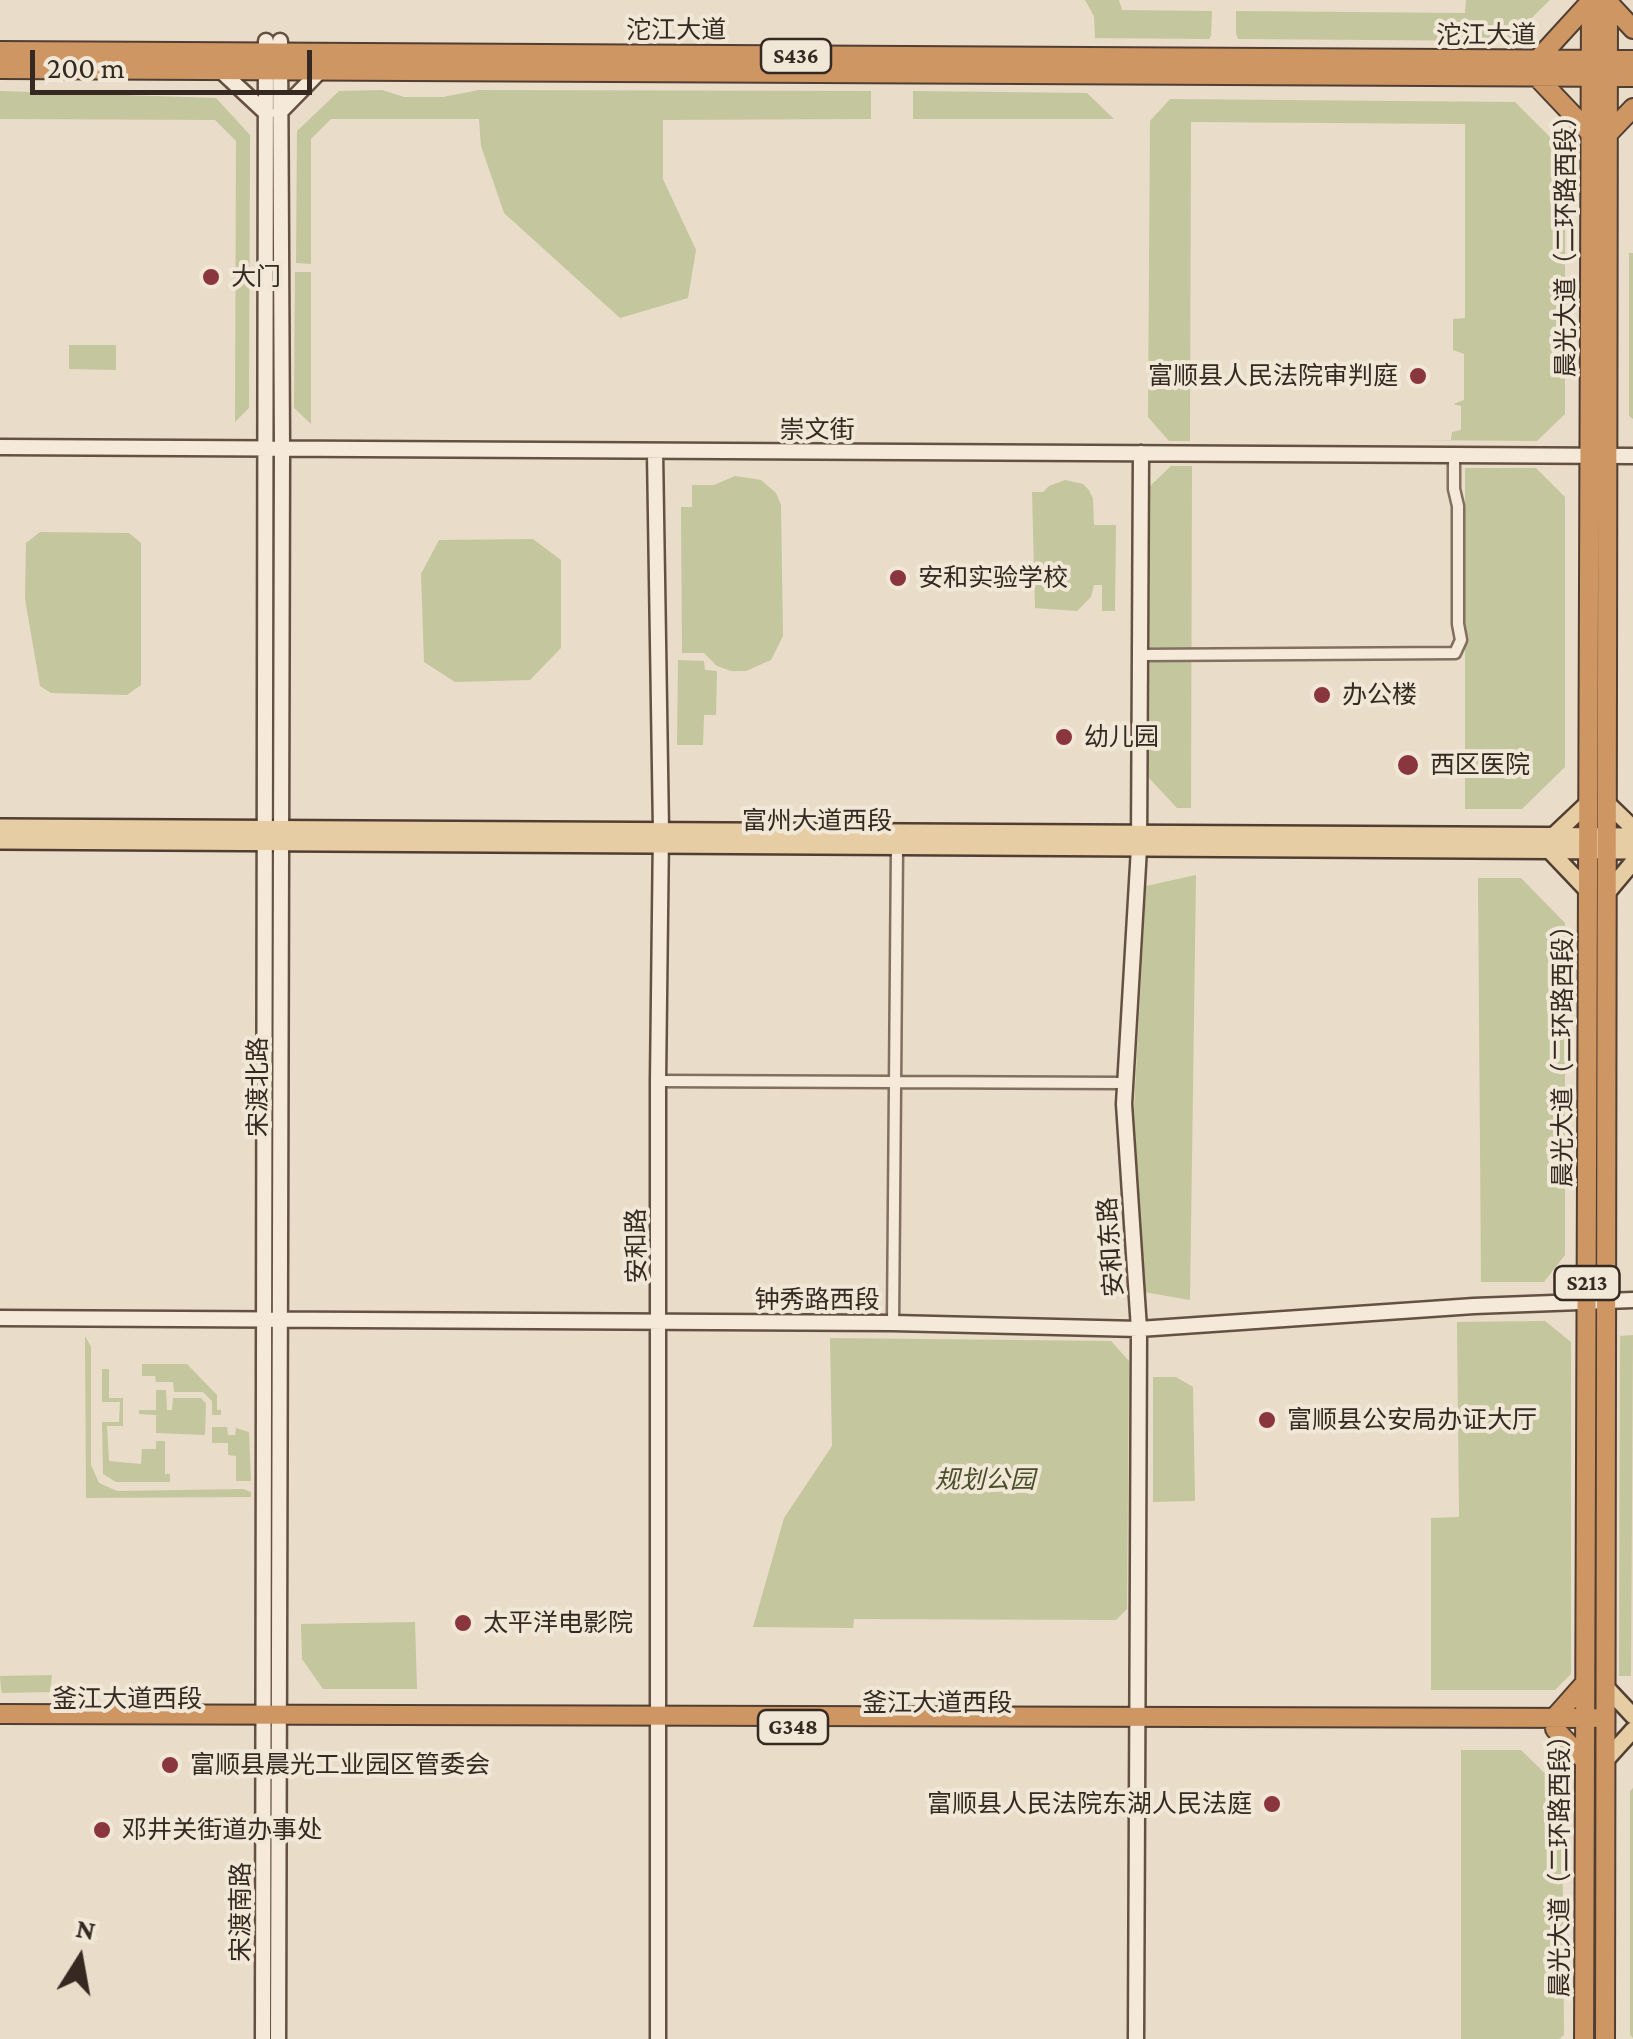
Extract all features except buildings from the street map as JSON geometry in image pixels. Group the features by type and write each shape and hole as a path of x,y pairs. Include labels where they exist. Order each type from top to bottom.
{"highway":[{"path":"1633,29 1600,1 1537,68 1599,134 1633,108"},
{"name":"晨光大道（二环路西段）","path":"1584,2039 1585,1724 1596,1301 1600,1"},
{"name":"沱江大道","path":"0,52 1599,69"},
{"name":"沱江大道","path":"0,69 220,70 273,55 320,70 1537,68"},
{"name":"S436","path":"1599,69 1633,60"},
{"name":"S436","path":"1599,69 1633,77"},
{"name":"晨光大道（二环路西段）","path":"1596,1301 1605,1686 1605,2039"},
{"path":"1585,1761 1554,1724 1586,1683"},
{"name":"釜江大道西段","path":"0,1714 271,1720"},
{"name":"釜江大道西段","path":"0,1724 271,1720 1605,1724"}],"main road":[{"path":"1633,828 1598,803 1551,843 1597,892 1633,862"},
{"name":"富州大道西段","path":"0,827 273,835 1139,841 1598,843 1633,836"},
{"name":"富州大道西段","path":"0,841 273,835"},
{"name":"富州大道西段","path":"661,838 897,846 1139,841"},
{"name":"富州大道西段","path":"1598,843 1633,851"},
{"path":"1605,1686 1633,1717"},
{"name":"釜江大道西段","path":"1605,1724 1633,1717"},
{"name":"釜江大道西段","path":"1605,1724 1633,1730"},
{"path":"1605,1761 1633,1730"}],"street":[{"name":"宋渡北路","path":"271,1720 273,55"},
{"path":"220,70 272,112 320,70"},
{"name":"崇文街","path":"0,448 1633,456"},
{"name":"安和路","path":"656,452 661,838 658,2039"},
{"name":"安和东路","path":"1136,2039 1139,1329 1124,1104 1139,841 1140,454"},
{"path":"1140,656 1455,653 1461,640 1454,455"},
{"path":"894,1323 897,846"},
{"path":"658,1081 1125,1083"},
{"name":"钟秀路西段","path":"0,1318 894,1323 1139,1329 1474,1306 1633,1300"},
{"name":"宋渡南路","path":"263,2039 271,1720"},
{"name":"宋渡南路","path":"271,1720 278,2039"}],"green space":[{"path":"1085,0 1119,0 1122,10 1212,11 1211,36 1095,38 1094,16"},
{"path":"1466,0 1550,0 1508,41 1238,39 1236,33 1236,11 1465,13"},
{"path":"382,90 404,97 443,97 479,90 871,91 871,119 663,120 663,179 696,250 688,298 620,318 504,213 481,146 479,119 331,119 311,139 311,264 296,263 297,131 339,91"},
{"path":"0,91 216,98 250,135 249,408 235,422 236,141 215,120 0,119"},
{"path":"913,91 1087,93 1114,119 913,119"},
{"path":"1170,99 1515,102 1565,152 1565,414 1537,441 1405,440 1451,440 1452,432 1461,430 1461,406 1453,404 1464,400 1464,354 1453,350 1453,319 1465,318 1465,124 1191,122 1190,441 1169,441 1148,417 1150,121"},
{"path":"1629,253 1633,253 1633,419 1629,416"},
{"path":"295,272 311,272 311,424 294,408"},
{"path":"69,345 116,345 116,370 69,369"},
{"path":"1171,466 1192,466 1191,808 1177,808 1149,778 1150,486"},
{"path":"1465,468 1536,468 1565,497 1565,767 1522,809 1465,809"},
{"path":"735,476 761,480 776,493 781,505 783,636 771,660 746,671 717,666 704,653 682,653 681,507 692,507 692,485 714,485"},
{"path":"1065,480 1083,484 1089,490 1094,525 1116,525 1115,611 1102,611 1102,585 1094,585 1091,597 1077,611 1035,608 1032,492 1043,492"},
{"path":"40,532 129,533 141,543 141,685 127,695 51,693 40,686 25,599 26,543"},
{"path":"533,539 561,560 561,648 530,680 455,682 424,662 421,574 439,540"},
{"path":"678,660 704,661 705,670 717,671 716,715 704,715 703,745 677,745"},
{"path":"1196,875 1190,1300 1144,1292 1134,1109 1146,886"},
{"path":"1478,878 1521,878 1565,923 1565,1255 1544,1282 1481,1282"},
{"path":"1545,1321 1571,1342 1571,1674 1555,1690 1431,1690 1431,1518 1459,1517 1457,1322"},
{"path":"1633,1335 1631,1676 1619,1676 1620,1336"},
{"path":"85,1336 91,1347 91,1465 99,1483 117,1491 243,1489 251,1492 251,1497 86,1498"},
{"name":"规划公园","path":"830,1338 1111,1341 1129,1361 1127,1609 1116,1620 854,1619 853,1628 753,1627 784,1518 832,1446"},
{"path":"142,1364 187,1364 217,1395 221,1415 212,1415 212,1401 203,1392 174,1392 173,1382 156,1382 155,1376 142,1376"},
{"path":"102,1369 109,1369 109,1398 123,1398 123,1426 107,1426 109,1461 141,1464 142,1449 156,1449 156,1441 165,1441 165,1474 170,1474 170,1482 116,1482 103,1474 102,1422 119,1422 120,1402 102,1402"},
{"path":"1153,1377 1176,1377 1193,1387 1195,1501 1153,1502"},
{"path":"156,1390 166,1390 167,1410 172,1410 173,1398 201,1398 206,1404 205,1435 156,1433 156,1415 139,1414 139,1410 156,1410"},
{"path":"212,1427 227,1427 228,1435 235,1435 236,1428 249,1432 251,1481 236,1481 236,1456 228,1455 228,1443 212,1443"},
{"path":"415,1622 417,1689 323,1689 302,1659 301,1624"},
{"path":"52,1675 50,1692 2,1693 0,1676"},
{"path":"1461,1750 1521,1750 1562,1790 1564,2035 1559,2039 1461,2039"},
{"path":"1633,1788 1633,2038 1630,1791"}],"place":[{"name":"大门","path":"211,277"},
{"name":"富顺县人民法院审判庭","path":"1418,376"},
{"name":"安和实验学校","path":"898,578"},
{"name":"办公楼","path":"1322,695"},
{"name":"幼儿园","path":"1064,737"},
{"name":"西区医院","path":"1408,765"},
{"name":"富顺县公安局办证大厅","path":"1267,1420"},
{"name":"太平洋电影院","path":"463,1623"},
{"name":"富顺县晨光工业园区管委会","path":"170,1765"},
{"name":"富顺县人民法院东湖人民法庭","path":"1272,1804"},
{"name":"邓井关街道办事处","path":"102,1830"}]}
